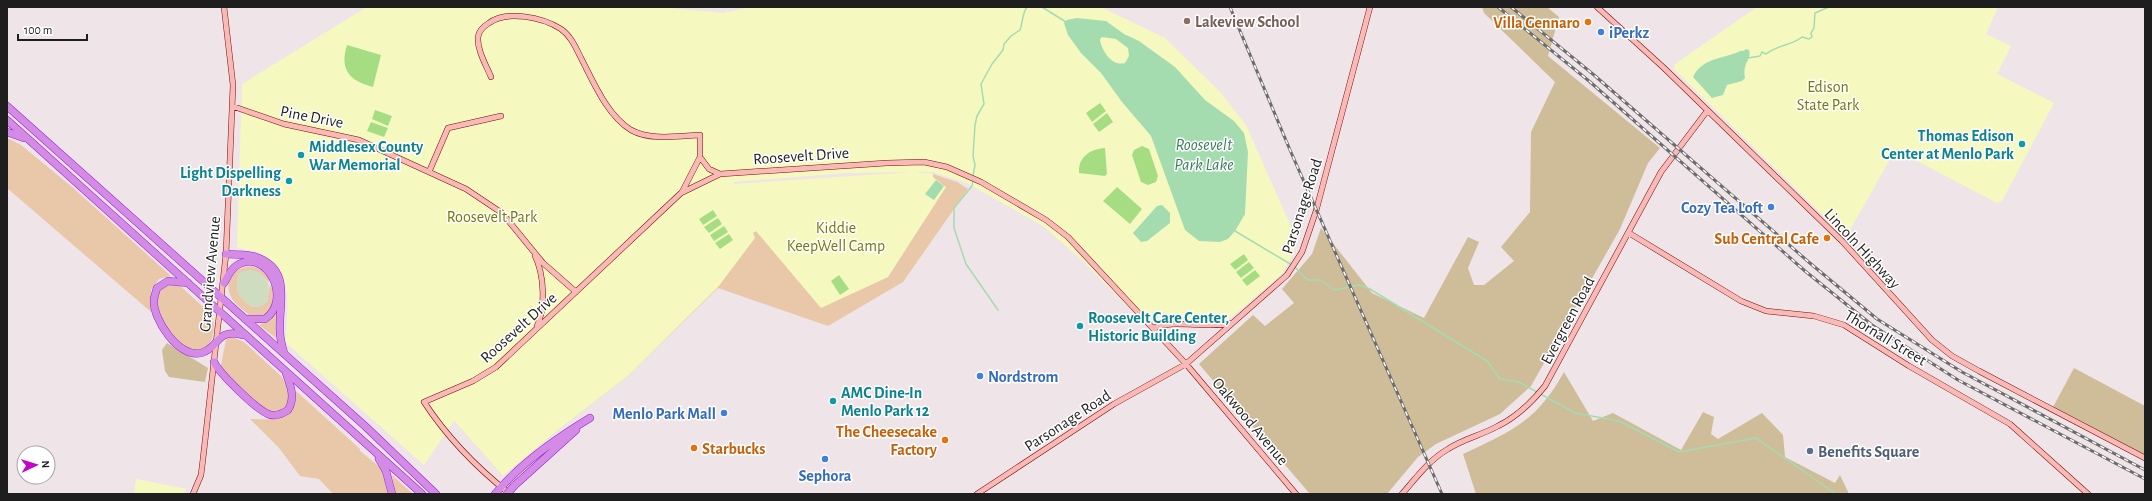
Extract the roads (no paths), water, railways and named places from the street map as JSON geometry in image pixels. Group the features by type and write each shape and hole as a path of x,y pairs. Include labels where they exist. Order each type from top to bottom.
{"highway":[{"path":"7,106 284,353 436,494"},
{"path":"7,120 422,494"},
{"path":"7,132 28,140"},
{"path":"226,254 258,257 269,265 276,273 281,284 282,297 280,330 284,353"},
{"path":"224,283 237,266 249,262 261,265 272,276 277,292 272,312 265,319 245,319"},
{"path":"188,283 168,281 157,288 153,301 159,321 170,338 186,351 200,354 210,348 217,340 233,332 244,335"},
{"path":"214,362 217,369 229,381 265,413 275,416 288,410 292,401 292,390 285,371"},
{"path":"495,494 558,437 590,418 514,486 509,494"},
{"path":"369,446 383,465 392,494"}],"street":[{"name":"Grandview Avenue","path":"193,494 200,475 224,283 226,254 232,106 232,63 224,7"},
{"name":"Parsonage Road","path":"977,494 1114,404 1186,364 1281,281 1294,266 1303,248 1316,211 1370,7"},
{"name":"Lincoln Highway","path":"1597,7 1845,243 1932,340 1952,356 1975,369 2145,458"},
{"path":"491,77 479,47 479,33 485,25 497,18 511,15 553,25 567,34 607,105 630,129 654,136 700,135 700,157 681,193"},
{"name":"Pine Drive","path":"232,106 274,122 359,140 462,187 494,207 510,221 552,272 576,292"},
{"name":"Evergreen Road","path":"1402,494 1433,460 1446,449 1458,442 1499,426 1532,401 1545,386 1667,162 1707,111"},
{"path":"429,172 448,128 501,116"},
{"path":"700,157 707,167 720,174"},
{"name":"Roosevelt Drive","path":"501,487 440,426 424,402 488,373 681,193 720,174 845,165 924,162 947,166 981,182 1061,231 1154,328 1186,364"},
{"name":"Thornall Street","path":"1629,234 1741,301 1758,308 1814,316 1844,325 1909,366 2010,424 2088,494"},
{"path":"531,248 538,265 541,283 541,311 535,330"},
{"path":"1154,328 1168,324 1219,326 1233,323"},
{"name":"Oakwood Avenue","path":"1186,364 1296,494"},
{"path":"501,487 509,494"}],"water":[{"name":"Roosevelt Park Lake","path":"1077,18 1106,21 1124,34 1139,41 1175,67 1205,100 1234,121 1244,133 1248,152 1245,214 1235,231 1228,239 1220,242 1199,241 1185,230 1151,136 1122,102 1101,73 1081,53 1068,35 1064,23 1067,20","holes":["1102,37 1116,39 1128,48 1129,56 1125,63 1120,64 1112,60 1102,48 1100,39"]},
{"path":"1746,49 1749,50 1750,53 1744,73 1745,78 1742,81 1727,85 1723,95 1712,98 1693,77 1702,66 1707,63"},
{"path":"936,180 944,186 934,200 925,194"},
{"path":"1162,205 1170,213 1170,223 1147,241 1141,242 1133,233 1157,206"}],"waterway":[{"path":"973,176 975,165 973,156 975,125 977,116 984,104 981,84 992,64 1003,50 1004,44 1011,36 1020,30 1024,12 1027,7"},
{"path":"1042,7 1066,22"},
{"path":"1748,58 1760,56 1762,52 1766,54 1802,37 1809,39 1812,37 1811,33 1814,28 1815,13 1829,7"},
{"path":"973,180 972,186 954,208 954,228 966,264 998,310"},
{"path":"1235,231 1292,265"},
{"path":"1295,267 1307,280 1321,280 1334,290 1359,285 1370,289 1487,361 1500,379 1519,382 1575,413 1619,421 1679,452 1756,438 1836,494"}],"railway":[{"path":"1230,7 1290,150 1442,494"},
{"path":"1498,7 1589,81 1805,271 1872,325 1958,380 2145,479"},
{"path":"1511,7 1594,75 1811,264 1877,319 1962,372 2145,470"}],"place":[{"name":"Lakeview School","path":"1187,21"},
{"name":"Villa Gennaro","path":"1588,22"},
{"name":"iPerkz","path":"1601,32"},
{"name":"Thomas Edison Center at Menlo Park","path":"2022,144"},
{"name":"Middlesex County War Memorial","path":"301,155"},
{"name":"Light Dispelling Darkness","path":"289,181"},
{"name":"Cozy Tea Loft","path":"1771,207"},
{"name":"Sub Central Cafe","path":"1827,238"},
{"name":"Roosevelt Care Center, Historic Building","path":"1080,326"},
{"name":"Nordstrom","path":"980,376"},
{"name":"AMC Dine-In Menlo Park 12","path":"833,401"},
{"name":"Menlo Park Mall","path":"724,413"},
{"name":"The Cheesecake Factory","path":"945,440"},
{"name":"Starbucks","path":"694,448"},
{"name":"Benefits Square","path":"1810,451"},
{"name":"Sephora","path":"825,459"}],"park label":[{"name":"Edison State Park","path":"1828,95"},
{"name":"Roosevelt Park","path":"492,216"},
{"name":"Kiddie KeepWell Camp","path":"836,236"}]}
